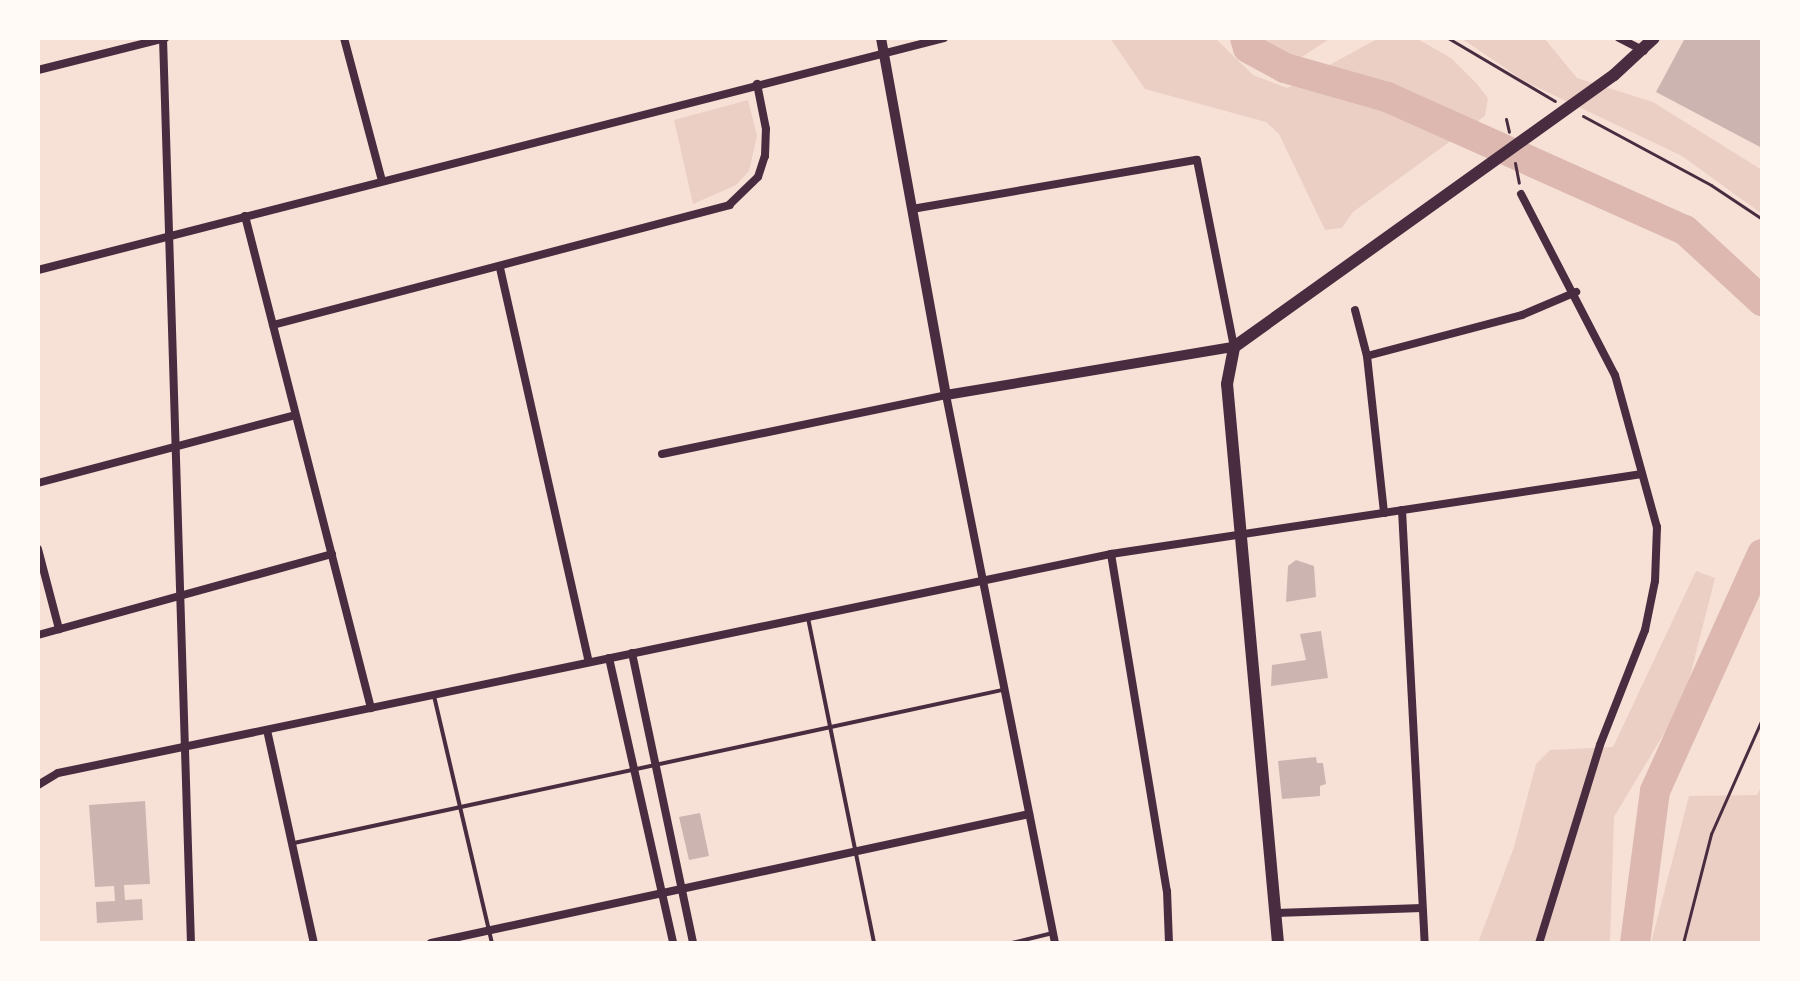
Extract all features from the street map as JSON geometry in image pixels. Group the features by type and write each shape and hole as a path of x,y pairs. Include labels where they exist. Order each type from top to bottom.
{"main road":[{"path":"1278,943 1227,384 1234,347 1286,314 1614,75 1645,51 1654,38"}],"street":[{"path":"38,70 164,38 191,943"},
{"path":"344,38 382,181"},
{"path":"881,38 1002,690 1055,943"},
{"path":"38,270 944,38"},
{"path":"1619,38 1645,51"},
{"path":"273,325 500,268 729,205 758,177 765,156 766,129 757,84"},
{"path":"662,454 946,395 1234,347 1197,160 912,209"},
{"path":"1521,194 1576,292 1615,375 1657,527 1655,581 1645,630 1600,745 1539,943"},
{"path":"245,216 371,708"},
{"path":"500,268 589,662"},
{"path":"1367,356 1522,315 1576,292"},
{"path":"1355,310 1367,356 1384,513"},
{"path":"38,483 295,415"},
{"path":"38,785 58,773 808,618 982,579 1243,533 1642,474"},
{"path":"1402,510 1425,943"},
{"path":"38,549 59,629"},
{"path":"38,635 332,554"},
{"path":"1111,554 1165,876 1169,943"},
{"path":"632,653 693,943"},
{"path":"609,658 673,943"},
{"path":"267,730 314,943"},
{"path":"431,943 1029,814"},
{"path":"1276,913 1422,908"}],"lane":[{"path":"808,618 874,943"},
{"path":"292,843 459,804 1002,690"},
{"path":"433,694 492,943"},
{"path":"1012,943 1053,933"}],"path":[{"path":"1448,38 1567,108"},
{"path":"1581,116 1711,185 1762,219"},
{"path":"1683,943 1711,834 1762,719"}],"shaded area":[{"path":"1110,38 1215,38 1253,75 1287,88 1379,38 1416,38 1451,58 1477,84 1488,98 1485,116 1353,212 1342,228 1325,230 1279,134 1266,122 1145,89"},
{"path":"1245,38 1331,38 1285,68 1248,48"},
{"path":"1461,38 1544,38 1577,78 1653,102 1762,170 1762,214 1682,156 1524,81"},
{"path":"748,100 757,136 749,171 736,185 693,204 674,120"},
{"path":"1696,571 1715,578 1684,700 1614,817 1610,943 1478,943 1514,847 1536,764 1550,750 1613,747"},
{"path":"1762,785 1762,943 1651,943 1689,796 1757,795"}],"building":[{"path":"1685,38 1762,38 1762,148 1656,92"},
{"path":"1296,560 1314,566 1316,597 1286,602 1288,566"},
{"path":"1321,631 1328,678 1271,686 1272,665 1306,660 1300,634"},
{"path":"1316,757 1317,763 1323,763 1326,784 1320,786 1320,796 1282,799 1278,761"},
{"path":"145,801 150,884 124,885 125,900 142,899 143,920 97,923 96,902 115,901 114,886 95,887 89,805"},
{"path":"700,813 709,856 689,860 679,817"}],"waterway":[{"path":"1245,38 1248,48 1285,68 1387,97 1685,230 1762,301"},
{"path":"1635,943 1655,791 1762,554"}]}
